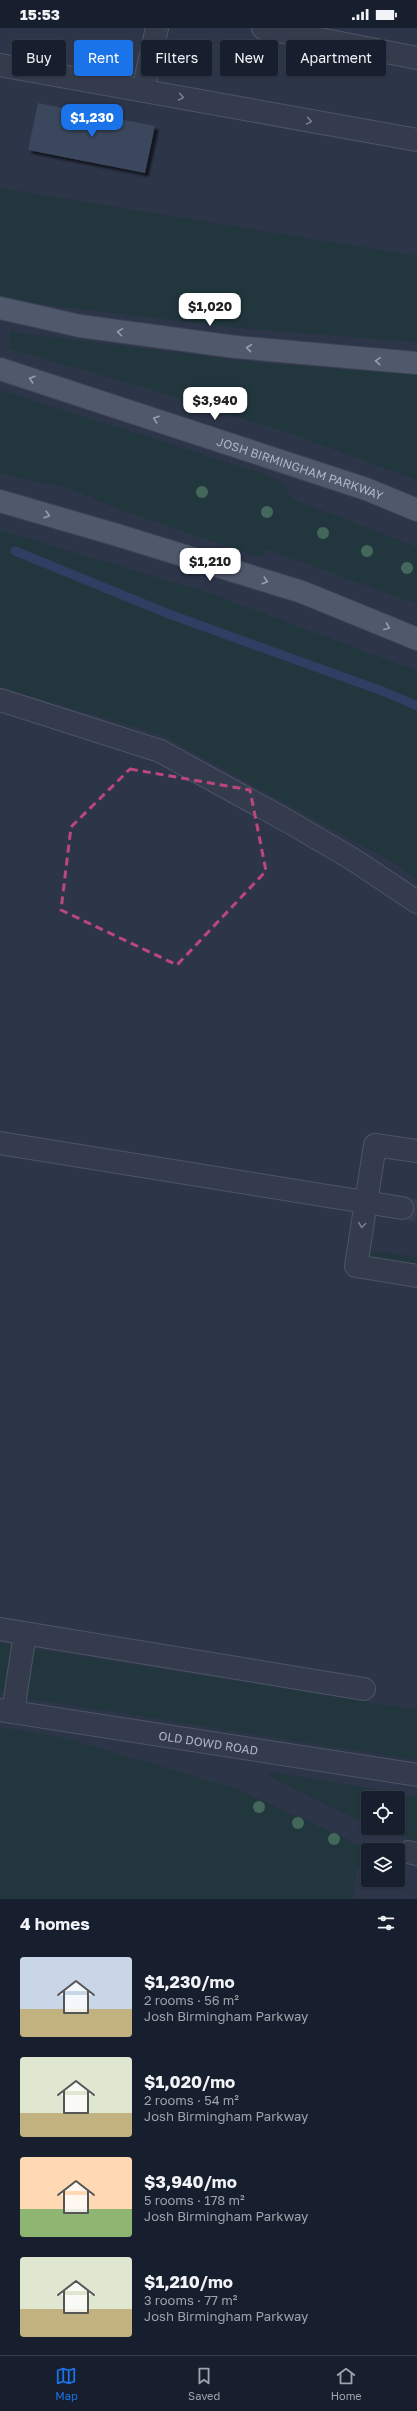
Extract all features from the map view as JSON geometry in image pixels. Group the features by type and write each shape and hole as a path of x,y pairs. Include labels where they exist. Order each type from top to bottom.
{"main road":[{"path":"0,308 95,329 236,347 417,364"},
{"name":"JOSH BIRMINGHAM PARKWAY","path":"0,369 366,489 417,510"},
{"path":"0,501 117,534 302,592 417,638"}],"street":[{"path":"143,90 157,28"},
{"path":"263,28 417,58"},
{"path":"0,65 417,140"},
{"path":"0,700 160,751 291,823 354,860 417,902"},
{"path":"0,1143 402,1208"},
{"path":"417,1152 376,1145 356,1266 417,1276"},
{"path":"0,1629 364,1688"},
{"path":"7,1711 25,1633"},
{"name":"OLD DOWD ROAD","path":"7,1711 417,1775"}],"highlighted area":[{"path":"130,769 250,790 266,871 177,965 61,910 71,827"}],"shaded area":[{"path":"0,28 417,28 417,1899 0,1899"}],"green space":[{"path":"0,188 417,256 417,342 239,328 47,305 0,296"},
{"path":"10,332 263,363 417,375 417,480 289,433 142,387 9,349"},
{"path":"0,390 261,473 280,481 286,488 290,498 417,547 417,604 266,549 262,558 120,510 72,489 0,473"},
{"path":"0,530 212,594 417,671 417,879 394,863 162,735 0,687"},
{"path":"373,1251 417,1257 417,1265 374,1258 370,1255"},
{"path":"0,1643 417,1710 417,1760 0,1694"},
{"path":"0,1727 61,1737 237,1789 361,1846 361,1863 357,1870 353,1899 0,1899"},
{"path":"271,1772 387,1791 361,1791 361,1822 272,1778 268,1773"},
{"path":"405,1794 417,1796 417,1841 397,1835 405,1835"}],"building":[{"path":"38,103 155,126 145,173 28,150"}],"waterway":[{"path":"15,551 169,614 385,692 417,706"}],"tunnel":[{"path":"402,1208 417,1211"}]}
